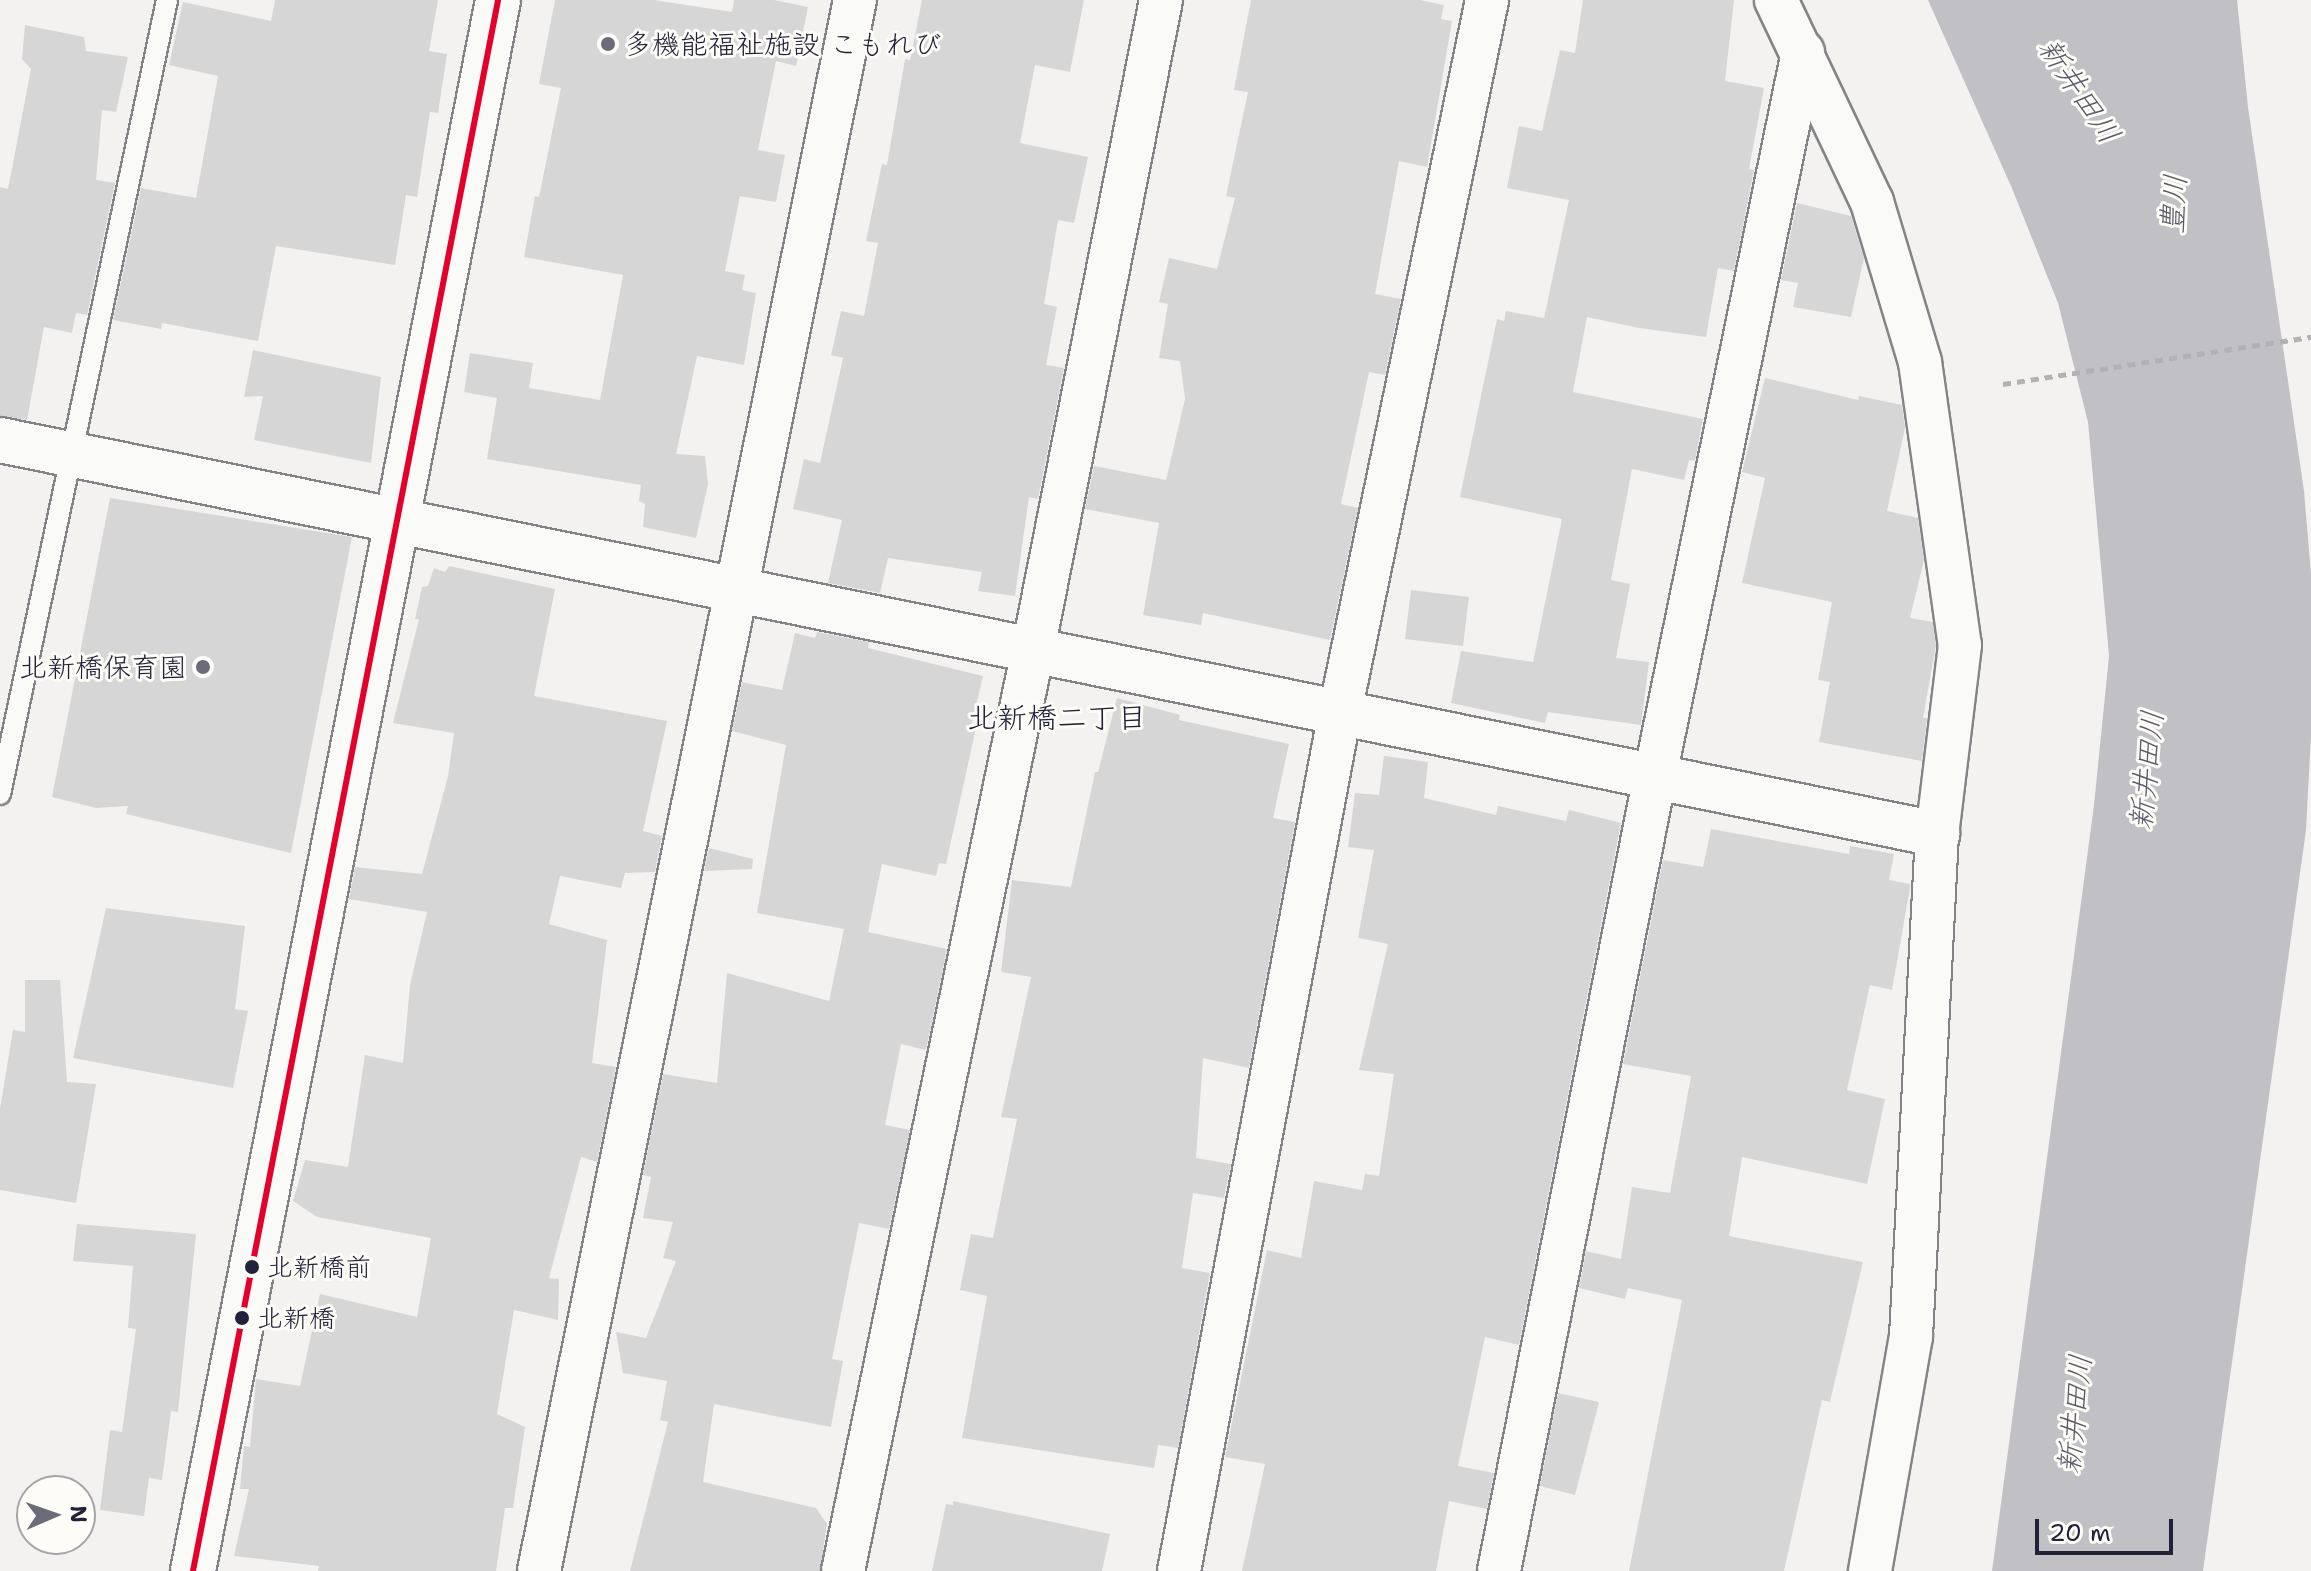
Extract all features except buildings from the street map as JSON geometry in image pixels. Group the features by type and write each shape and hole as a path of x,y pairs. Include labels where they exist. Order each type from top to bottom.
{"street":[{"path":"193,1571 498,0"},
{"path":"539,1571 855,0"},
{"path":"843,1571 1033,650 1161,0"},
{"path":"1179,1571 1340,712 1487,0"},
{"path":"1776,0 1872,202 1920,362 1960,645 1937,834 1911,1336 1870,1571"},
{"path":"1499,1571 1655,776 1803,52"},
{"path":"0,440 1937,834"}],"lane":[{"path":"0,794 167,0"}],"path":[{"path":"2003,384 2311,337"}],"water":[{"path":"1928,0 2237,0 2248,107 2304,491 2311,574 2311,735 2306,830 2203,1571 1992,1571 2094,805 2109,656 2088,422 2058,303 2011,186"}],"transit line":[{"path":"193,1571 498,0"}],"place":[{"name":"多機能福祉施設 こもれび","path":"608,44"},
{"name":"北新橋保育園","path":"203,667"},
{"name":"北新橋前","path":"252,1267"},
{"name":"北新橋","path":"242,1318"}],"district":[{"name":"北新橋二丁目","path":"1057,718"}],"water label":[{"name":"新井田川","path":"2079,91"},
{"name":"豊川","path":"2174,204"},
{"name":"新井田川","path":"2147,770"},
{"name":"新井田川","path":"2075,1414"}]}
